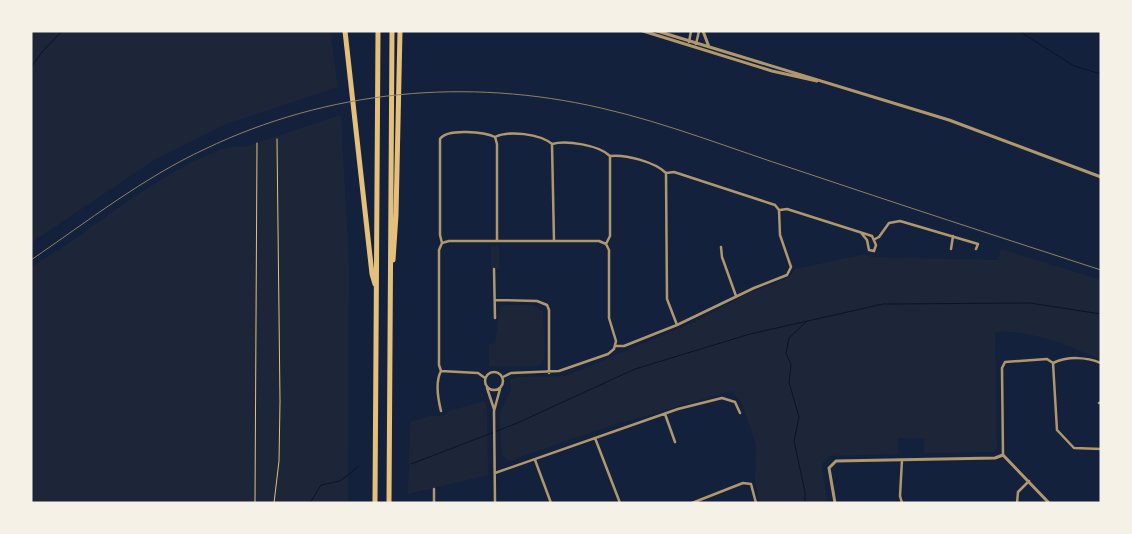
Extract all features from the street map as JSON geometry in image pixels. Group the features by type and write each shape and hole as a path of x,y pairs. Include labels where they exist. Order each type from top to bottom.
{"highway":[{"path":"345,31 372,274 376,286"},
{"path":"375,503 378,31"},
{"path":"389,503 392,31"},
{"path":"390,269 394,254 396,215 400,31"}],"street":[{"path":"643,31 772,71 828,83"},
{"path":"658,31 949,120 1101,177"},
{"path":"688,46 691,31"},
{"path":"695,48 699,31"},
{"path":"703,31 709,47"},
{"path":"441,411 438,400 438,377 441,371 439,365 438,250 442,243 440,235 440,139 449,132 488,134 495,137 501,134 527,135 547,139 552,144 554,241"},
{"path":"495,137 497,144 497,241"},
{"path":"552,144 559,142 593,148 606,152 610,156 610,236 606,244"},
{"path":"610,156 618,155 661,168 666,173 667,299 677,325"},
{"path":"503,377 511,372 549,373 560,371 608,354 616,346 624,346 677,325 787,274 790,270 791,261 780,235 779,210 776,205 674,172 666,173"},
{"path":"779,210 787,209 875,239 880,237 890,223 900,221 978,244 976,249"},
{"path":"862,234 871,251 876,249 875,239"},
{"path":"951,249 953,236"},
{"path":"442,243 599,241 606,244 609,250 610,324 616,346"},
{"path":"721,247 722,257 736,296"},
{"path":"494,269 495,318"},
{"path":"495,300 537,301 546,305 549,310 549,373"},
{"path":"1053,363 1061,359 1076,358 1090,359 1101,363"},
{"path":"1049,503 1003,455 1002,364 1008,360 1046,359 1053,363"},
{"path":"1053,363 1056,430 1074,448 1101,450"},
{"path":"441,371 478,373 485,378 494,411 495,503"},
{"path":"485,378 493,372 503,377"},
{"path":"494,411 504,382 503,377"},
{"path":"487,388 494,391 500,389"},
{"path":"495,473 665,414 727,398 735,402 740,414"},
{"path":"665,414 675,442"},
{"path":"595,438 620,503"},
{"path":"835,503 828,474 832,463 844,460 995,458 1003,455"},
{"path":"534,460 551,503"},
{"path":"902,460 900,496 902,503"},
{"path":"1017,503 1018,492 1029,481"},
{"path":"692,503 743,483 751,484 756,503"},
{"path":"434,489 434,503"}],"path":[{"path":"274,503 280,461 277,139"},
{"path":"255,503 257,143"}],"shaded area":[{"path":"31,31 330,31 338,87 226,124 154,160 31,243"},
{"path":"341,115 349,263 348,503 31,503 31,267 163,178 209,154 228,148 244,147"},
{"path":"491,246 499,246 499,269 491,269"},
{"path":"1001,249 1101,280 1101,360 1063,344 1036,336 1023,333 995,332 997,447 994,452 924,453 924,438 898,438 898,454 830,456 822,464 827,503 760,503 755,481 756,444 741,402 732,391 610,426 509,461 502,455 499,415 511,389 510,380 517,377 566,376 696,321 747,294 783,280 792,274 795,269 866,254 871,257 998,260"},
{"path":"505,305 533,305 543,311 545,358 539,366 489,366 489,344 495,343 500,307"},
{"path":"484,401 487,409 488,475 408,494 410,422 430,416 443,416 449,411"}],"waterway":[{"path":"31,67 62,31"},
{"path":"1019,31 1074,66 1101,74"},
{"path":"411,464 515,424 635,369 750,334 883,304 1030,303 1101,314"},
{"path":"805,503 805,492 794,441 799,417 789,382 791,365 786,353 789,338 806,322"},
{"path":"310,503 321,485 340,481 358,467"}],"railway":[{"path":"31,260 160,173 182,160 252,129 300,113 349,102 399,95 449,92 500,93 551,98 626,114 1101,270"}]}
